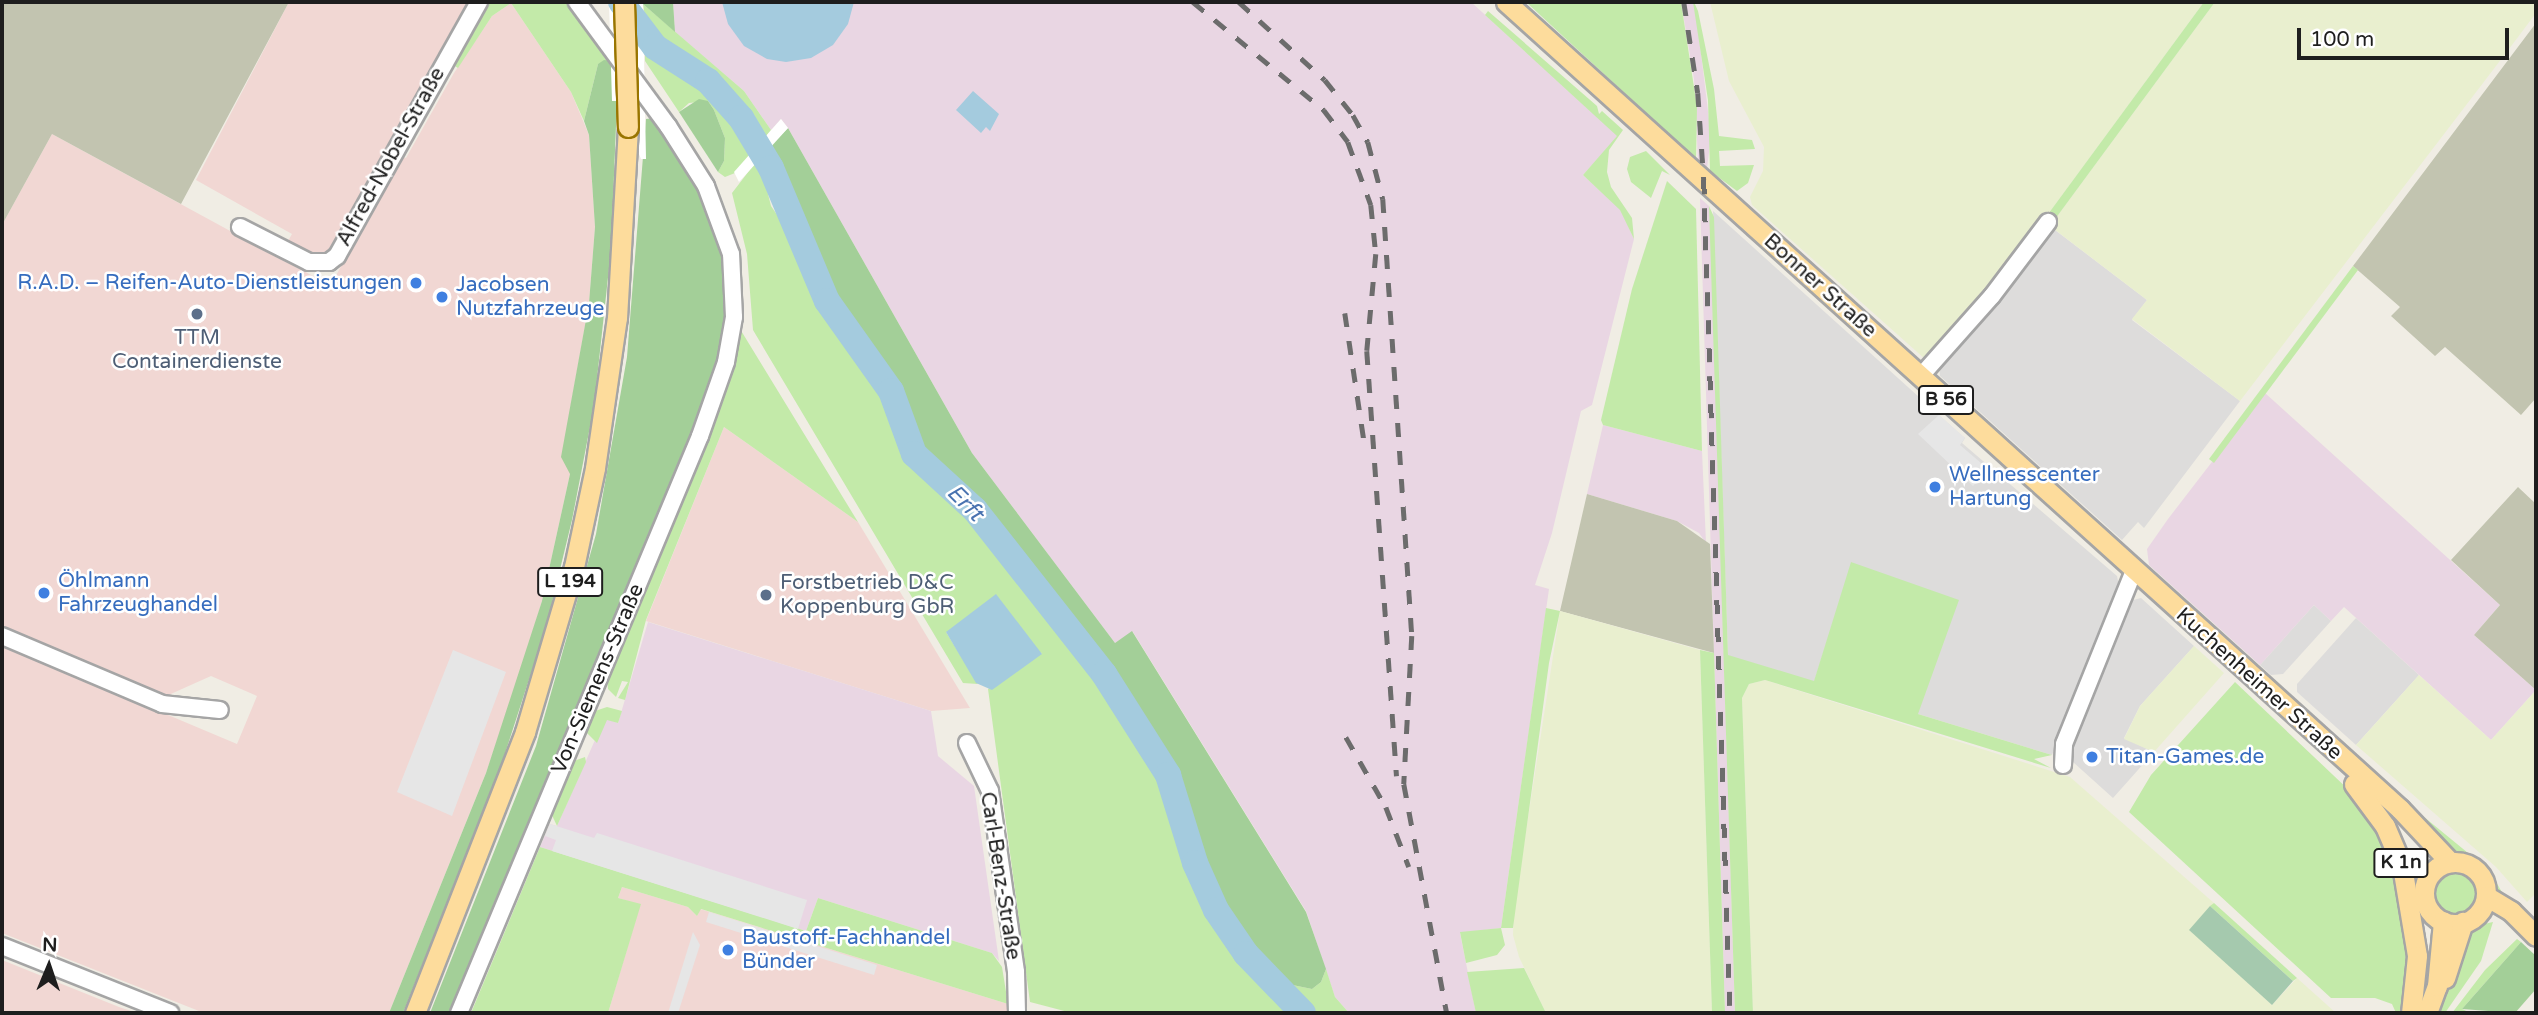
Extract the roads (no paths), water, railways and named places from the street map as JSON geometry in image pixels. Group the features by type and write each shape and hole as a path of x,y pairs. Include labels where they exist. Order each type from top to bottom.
{"main road":[{"name":"L 194","path":"415,1013 525,732 574,567 612,353 628,127 624,2"},
{"name":"Bonner Straße","path":"1506,2 2134,571"},
{"name":"Kuchenheimer Straße","path":"2134,571 2411,819 2449,862"},
{"name":"K 1n","path":"2319,736 2328,756 2374,808 2402,866 2417,956 2412,1013"},
{"name":"Kuchenheimer Straße","path":"2385,798 2432,873"},
{"path":"2427,1013 2437,986 2443,921 2426,901 2426,884 2432,873 2449,862 2475,869 2475,911 2446,976 2437,986"},
{"path":"2443,921 2475,911 2529,930"}],"street":[{"name":"Alfred-Nobel-Straße","path":"240,227 309,262 329,262 337,256 479,2"},
{"name":"Von-Siemens-Straße","path":"459,1013 700,436 730,342 734,272 714,204 668,126 577,2"},
{"path":"1920,377 1992,296 2048,222"},
{"path":"2063,765 2064,744 2134,571"},
{"path":"2,636 162,704 220,710"},
{"name":"Carl-Benz-Straße","path":"967,743 990,791 1016,972 1017,1013"},
{"path":"2,946 170,1013"}],"water":[{"path":"722,2 854,2 848,24 833,45 811,58 786,62 767,59 744,46 728,24"},
{"path":"973,91 999,114 990,131 986,127 981,133 956,110"},
{"path":"996,594 1042,654 992,690 976,683 946,632"}],"waterway":[{"name":"Erft","path":"621,2 655,47 708,81 741,118 771,168 827,301 891,391 914,454 975,510 1104,674 1168,775 1195,863 1216,910 1246,954 1303,1013"}],"railway":[{"path":"1193,2 1324,110 1348,142 1371,205 1376,254 1367,351 1397,776"},
{"path":"1239,2 1325,80 1353,115 1368,142 1383,199 1412,636 1404,784 1447,1013"},
{"path":"1684,2 1698,93 1704,180 1730,1013"},
{"path":"1345,313 1364,440"},
{"path":"1346,737 1386,807 1409,867"}],"place":[{"name":"R.A.D. – Reifen-Auto-Dienstleistungen","path":"416,283"},
{"name":"Jacobsen Nutzfahrzeuge","path":"442,297"},
{"name":"TTM Containerdienste","path":"197,314"},
{"name":"Wellnesscenter Hartung","path":"1935,487"},
{"name":"Öhlmann Fahrzeughandel","path":"44,593"},
{"name":"Forstbetrieb D&C Koppenburg GbR","path":"766,595"},
{"name":"Titan-Games.de","path":"2092,757"},
{"name":"Baustoff-Fachhandel Bünder","path":"728,950"}]}
